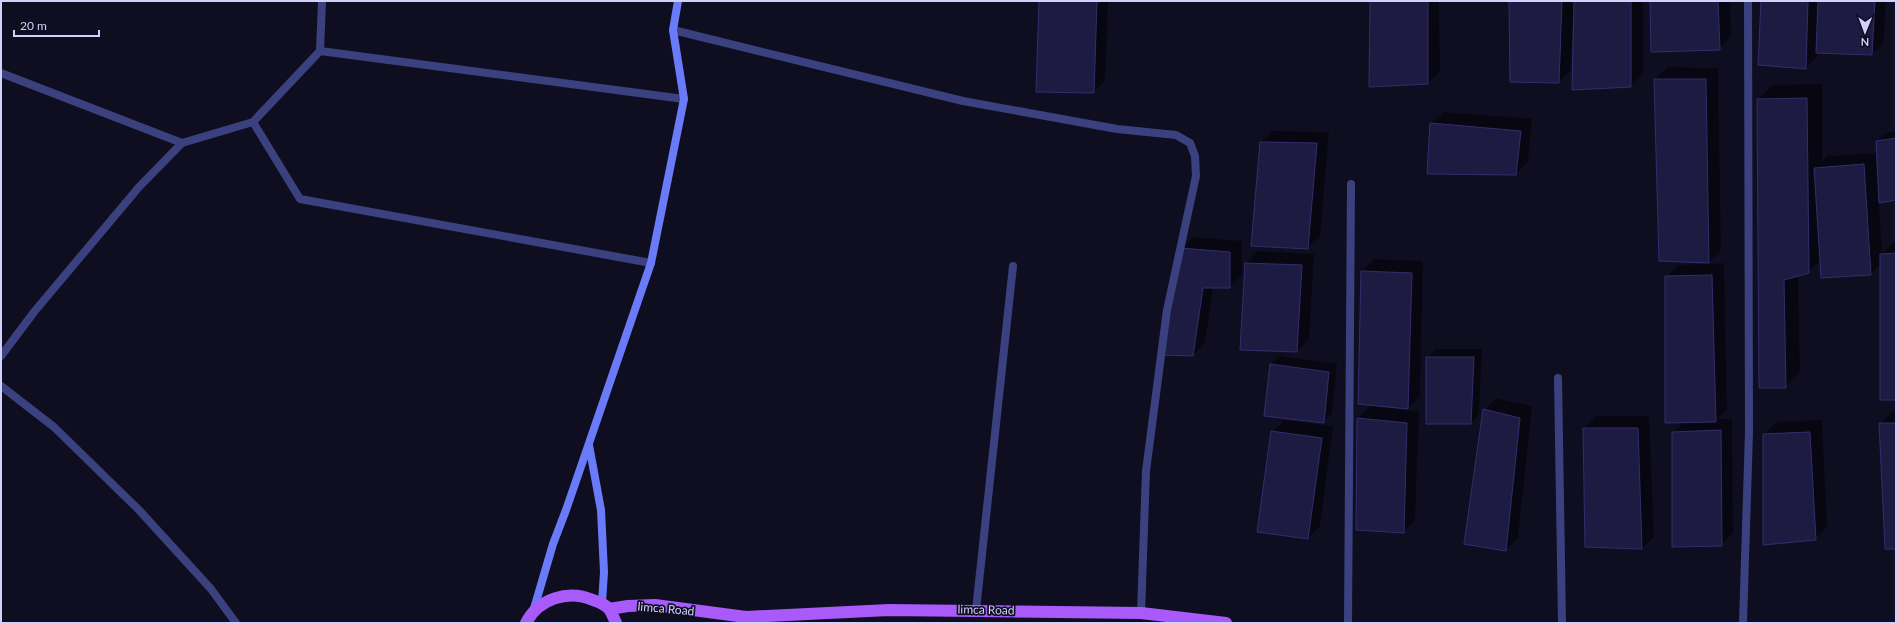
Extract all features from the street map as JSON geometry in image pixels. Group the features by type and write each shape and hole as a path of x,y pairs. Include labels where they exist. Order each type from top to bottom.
{"main road":[{"path":"527,620 651,263 684,99 673,30 678,1"},
{"path":"588,444 601,510 605,606"},
{"path":"527,620 537,608 554,598 572,595 589,598 605,606 616,623"},
{"name":"limca Road","path":"605,606 655,605 746,618 889,610 976,610 1141,613 1226,623"},
{"name":"limca Road","path":"734,623 746,618"}],"street":[{"path":"1,356 34,312 138,187 182,143 252,122 320,51 322,1"},
{"path":"1743,623 1749,432 1748,1"},
{"path":"673,30 963,101 1117,129 1176,135 1190,143 1195,156 1196,176 1167,310 1146,471 1141,613"},
{"path":"320,51 684,99"},
{"path":"1,73 182,143"},
{"path":"252,122 300,200 651,263"},
{"path":"1348,623 1350,184"},
{"path":"976,610 1013,266"},
{"path":"1558,378 1562,623"},
{"path":"1,386 54,427 138,510 210,589 236,623"}],"building":[{"path":"1039,1 1097,1 1094,93 1036,92"},
{"path":"1370,1 1428,1 1428,84 1369,87"},
{"path":"1509,1 1562,1 1559,83 1510,82"},
{"path":"1574,1 1631,1 1631,87 1572,90"},
{"path":"1650,1 1718,1 1720,50 1651,52"},
{"path":"1761,1 1808,1 1806,69 1758,65"},
{"path":"1818,1 1875,1 1872,55 1816,53"},
{"path":"1654,79 1706,79 1709,263 1659,261"},
{"path":"1807,98 1809,273 1784,280 1786,388 1759,388 1757,99"},
{"path":"1430,123 1521,131 1516,175 1427,174"},
{"path":"1896,138 1896,200 1879,203 1876,141"},
{"path":"1260,142 1317,143 1308,249 1251,246"},
{"path":"1864,164 1871,275 1821,278 1814,168"},
{"path":"1181,248 1230,252 1230,288 1203,288 1193,356 1161,355"},
{"path":"1896,253 1896,400 1880,400 1880,254"},
{"path":"1245,263 1302,265 1297,352 1240,350"},
{"path":"1361,271 1412,273 1408,409 1358,404"},
{"path":"1712,275 1716,422 1665,423 1665,276"},
{"path":"1426,357 1474,357 1471,424 1426,424"},
{"path":"1270,364 1329,372 1324,423 1264,416"},
{"path":"1483,409 1520,418 1506,551 1464,544"},
{"path":"1357,418 1407,423 1404,533 1356,530"},
{"path":"1879,423 1896,423 1896,549 1885,549"},
{"path":"1583,428 1638,428 1642,549 1585,547"},
{"path":"1721,430 1722,546 1672,547 1672,432"},
{"path":"1271,431 1322,438 1308,539 1257,532"},
{"path":"1810,432 1816,540 1763,545 1763,434"}]}
